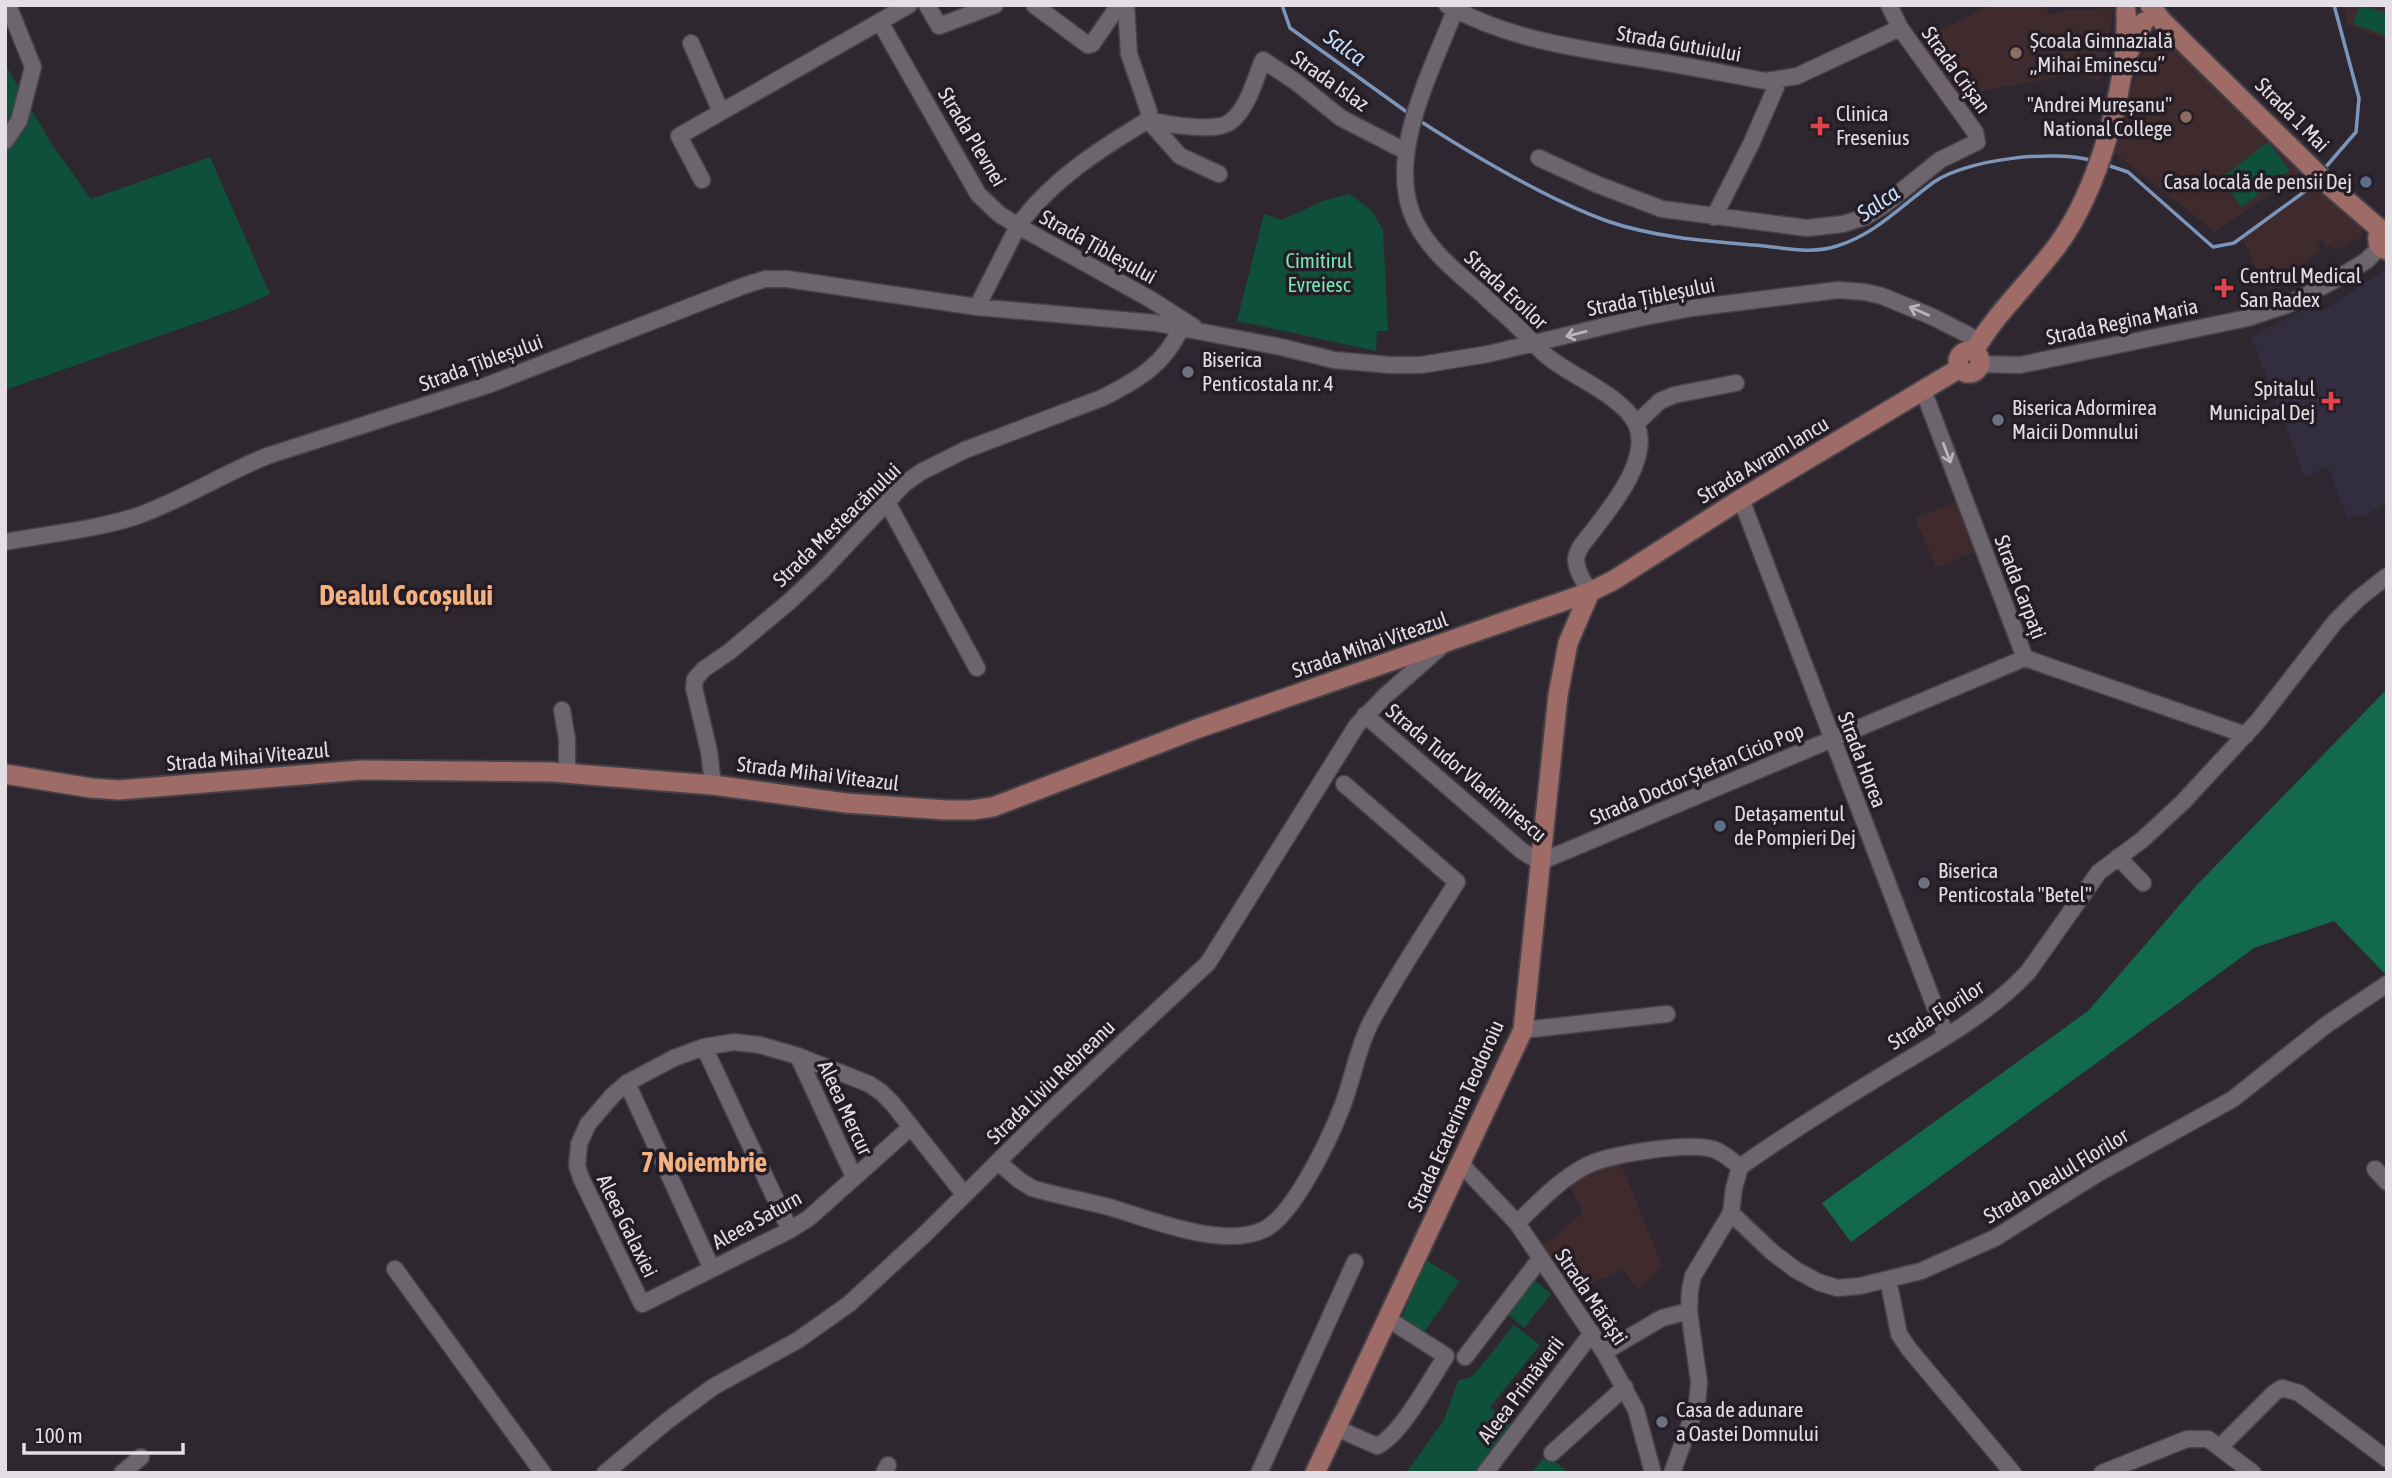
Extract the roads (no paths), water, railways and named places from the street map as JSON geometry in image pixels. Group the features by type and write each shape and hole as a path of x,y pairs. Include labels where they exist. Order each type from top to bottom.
{"main road":[{"name":"Strada 1 Mai","path":"2127,7 2131,21 2137,23 2147,14 2172,30 2384,239"},
{"path":"1978,352 2067,232 2094,177 2116,107 2125,60 2127,7"},
{"path":"2125,60 2147,14"},
{"name":"Strada Avram Iancu","path":"1590,592 1614,580 1741,499 1960,368 1958,362 1961,354 1966,351 1978,352"},
{"name":"Strada Mihai Viteazul","path":"5,774 91,789 120,790 361,770 567,773 713,785 846,803 972,810 993,807 1199,727 1590,592"},
{"name":"Strada Ecaterina Teodoroiu","path":"1315,1473 1523,1030 1563,666 1574,626 1590,592"}],"street":[{"path":"5,141 19,121 33,67 8,5"},
{"path":"702,180 679,136 909,5"},
{"path":"927,5 939,26 995,5"},
{"path":"1034,5 1090,45 1119,5"},
{"path":"1126,5 1129,54 1149,112 1148,120 1180,156 1219,174"},
{"path":"1889,5 1900,28"},
{"name":"Strada Gutuiului","path":"1451,7 1488,25 1574,48 1766,81 1797,76 1900,28"},
{"name":"Strada Eroilor","path":"1451,7 1405,151 1404,189 1416,223 1445,262 1534,344 1552,360 1618,404 1636,424"},
{"name":"Strada Plevnei","path":"880,22 978,194 999,214 1018,226"},
{"name":"Strada Crișan","path":"1539,158 1596,184 1662,209 1807,228 1843,224 1865,217 1883,206 1940,160 1977,142 1975,132 1900,28"},
{"path":"691,43 721,112"},
{"name":"Strada Islaz","path":"1148,120 1200,126 1221,126 1230,122 1242,108 1263,60 1341,118 1405,151"},
{"path":"1714,217 1751,144 1779,80"},
{"path":"1018,226 1031,209 1076,168 1102,148 1148,120"},
{"name":"Strada Țibleșului","path":"977,307 1018,226 1150,299 1199,330"},
{"name":"Strada Regina Maria","path":"1978,352 2020,365 2248,318 2287,305 2331,282 2366,261 2384,239"},
{"name":"Strada Țibleșului","path":"5,542 135,517 235,469 488,385 765,279 787,279 977,307 1122,319 1181,327 1334,360 1390,366 1440,362 1534,344 1692,308 1838,290 1882,296 1922,313 1978,352"},
{"name":"Strada Mesteacănului","path":"713,785 709,751 694,688 695,679 704,669 729,652 790,601 887,502 921,472 951,456 1102,398 1134,381 1168,353 1181,327"},
{"path":"1590,592 1577,568 1577,553 1618,495 1636,462 1640,444 1636,424 1660,401 1674,395 1736,383"},
{"name":"Strada Carpați","path":"1923,390 2025,658 2246,735"},
{"name":"Strada Horea","path":"1741,499 1946,1036"},
{"path":"887,502 977,668"},
{"name":"Strada Florilor","path":"1740,1167 1946,1036 2014,987 2099,872 2155,829 2246,735 2335,622 2387,576"},
{"name":"Strada Liviu Rebreanu","path":"605,1473 687,1405 713,1387 822,1325 881,1277 1041,1119 1208,963 1339,752 1366,715 1446,643"},
{"name":"Strada Doctor Ștefan Cicio Pop","path":"1540,862 2025,658"},
{"path":"562,710 567,739 567,773"},
{"name":"Strada Tudor Vladimirescu","path":"1366,715 1522,851 1540,862"},
{"path":"998,1162 1032,1188 1197,1231 1225,1236 1247,1235 1264,1230 1277,1221 1298,1196 1342,1106 1360,1045 1371,1021 1431,920 1457,882 1344,784"},
{"path":"2118,858 2143,883"},
{"name":"Strada Dealul Florilor","path":"1731,1213 1772,1252 1796,1270 1818,1282 1837,1288 1860,1286 1921,1271 1995,1238 2097,1174 2210,1112 2253,1084 2350,1007 2387,984"},
{"path":"1523,1030 1667,1014"},
{"name":"Aleea Galaxiei","path":"642,1304 587,1193 577,1166 579,1144 588,1124 627,1083 674,1058 704,1047 745,1043 798,1055 851,1075 881,1092 964,1194"},
{"path":"704,1047 790,1230"},
{"name":"Aleea Mercur","path":"798,1055 854,1177"},
{"path":"627,1083 712,1269"},
{"name":"Aleea Saturn","path":"642,1304 809,1218 911,1127"},
{"path":"1517,1223 1554,1188 1581,1168 1611,1158 1706,1147 1717,1150 1740,1167 1731,1213 1693,1276 1689,1311 1697,1360 1697,1404 1672,1473"},
{"name":"Strada Mărăști","path":"1461,1164 1517,1223 1604,1352 1636,1410 1653,1473"},
{"path":"2375,1169 2387,1182"},
{"path":"1465,1357 1540,1259"},
{"path":"1259,1473 1355,1262"},
{"path":"394,1269 543,1473"},
{"path":"1888,1279 1899,1334 2013,1473"},
{"path":"1604,1352 1662,1318 1689,1311"},
{"path":"1336,1429 1377,1446 1387,1442 1446,1356 1388,1319"},
{"name":"Aleea Primăverii","path":"1485,1473 1592,1333"},
{"path":"1552,1452 1625,1387"},
{"path":"2220,1447 2282,1388 2299,1393 2387,1459"},
{"path":"2102,1473 2145,1465 2187,1439 2208,1439 2253,1473"},
{"path":"122,1473 141,1457"}],"waterway":[{"name":"Salca","path":"1282,5 1290,28 1411,115"},
{"name":"Salca","path":"2324,169 2356,132 2359,98 2334,5"},
{"name":"Salca","path":"1420,121 1535,189 1607,221 1679,238 1796,250 1827,249 1851,241 1876,227 1934,182 1968,167 2035,156 2093,161"},
{"name":"Salca","path":"2104,164 2128,172 2213,247 2234,243 2304,192 2314,180"}],"place":[{"name":"Școala Gimnazială „Mihai Eminescu”","path":"2016,53"},
{"name":"\"Andrei Mureșanu\" National College","path":"2186,117"},
{"name":"Clinica Fresenius","path":"1820,126"},
{"name":"Casa locală de pensii Dej","path":"2366,182"},
{"name":"Centrul Medical San Radex","path":"2224,288"},
{"name":"Biserica Penticostala nr. 4","path":"1188,372"},
{"name":"Spitalul Municipal Dej","path":"2331,401"},
{"name":"Biserica Adormirea Maicii Domnului","path":"1998,420"},
{"name":"Detașamentul de Pompieri Dej","path":"1720,826"},
{"name":"Biserica Penticostala \"Betel\"","path":"1924,883"},
{"name":"Casa de adunare a Oastei Domnului","path":"1662,1422"}],"district":[{"name":"Dealul Cocoșului","path":"406,595"},
{"name":"7 Noiembrie","path":"704,1162"}],"park label":[{"name":"Cimitirul Evreiesc","path":"1319,273"}]}
